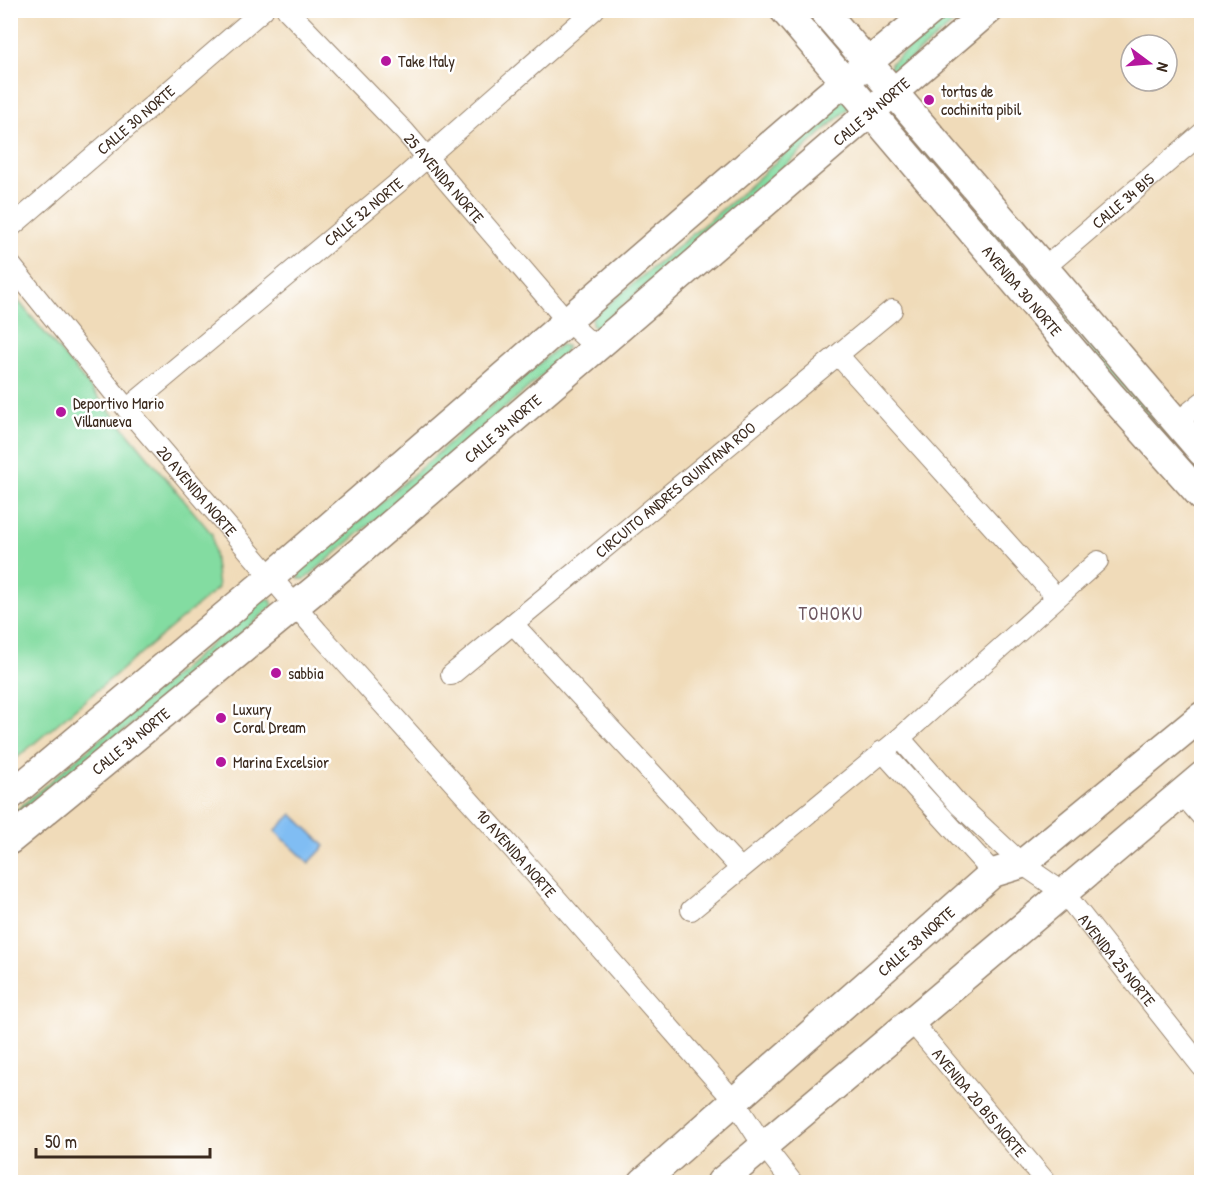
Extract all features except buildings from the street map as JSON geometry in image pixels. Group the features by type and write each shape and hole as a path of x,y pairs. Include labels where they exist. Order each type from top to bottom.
{"main road":[{"name":"AVENIDA 30 NORTE","path":"784,10 1110,394 1202,497"},
{"name":"AVENIDA 30 NORTE","path":"823,10 1202,452"},
{"name":"CALLE 34 NORTE","path":"10,796 271,577 845,81 932,10"},
{"name":"CALLE 34 NORTE","path":"11,838 296,605 989,10"},
{"name":"CALLE 38 NORTE","path":"643,1182 993,873 1022,864 1202,716"},
{"path":"721,1182 1191,785"}],"street":[{"name":"CALLE 30 NORTE","path":"10,228 263,10"},
{"name":"25 AVENIDA NORTE","path":"288,10 426,156 567,321 595,347"},
{"name":"CALLE 32 NORTE","path":"127,409 399,183 426,156 594,10"},
{"name":"CALLE 34 BIS","path":"1043,269 1202,133"},
{"name":"20 AVENIDA NORTE","path":"10,264 127,409 296,605"},
{"name":"CIRCUITO ANDRES QUINTANA ROO","path":"452,675 892,310"},
{"path":"838,355 1056,597"},
{"path":"1176,423 1202,402"},
{"path":"691,910 900,738 1098,561"},
{"name":"10 AVENIDA NORTE","path":"296,605 735,1102 763,1146 792,1182"},
{"path":"513,624 740,868"},
{"path":"900,738 959,805 1022,864"},
{"path":"882,751 993,873"},
{"path":"1191,785 1202,818"},
{"name":"AVENIDA 25 NORTE","path":"1022,864 1064,893 1202,1067"},
{"name":"AVENIDA 20 BIS NORTE","path":"912,1022 1046,1182"}],"green space":[{"path":"953,11 968,11 896,71 890,70 891,63"},
{"path":"847,96 854,103 748,200 597,327 592,325 592,318 743,192"},
{"path":"892,112 1201,469 1201,478 891,118"},
{"name":"Deportivo Mario Villanueva","path":"10,291 212,534 218,588 11,763"},
{"path":"560,345 567,346 562,358 305,579 299,579 299,573 302,570"},
{"path":"264,599 271,600 273,606 16,821 12,814"}],"water":[{"path":"292,814 325,846 309,863 275,831"}],"place":[{"name":"Take Italy","path":"386,61"},
{"name":"tortas de cochinita pibil","path":"929,100"},
{"name":"Deportivo Mario Villanueva","path":"61,412"},
{"name":"sabbia","path":"276,673"},
{"name":"Luxury Coral Dream","path":"221,718"},
{"name":"Marina Excelsior","path":"221,762"}],"district":[{"name":"TOHOKU","path":"831,613"}]}
